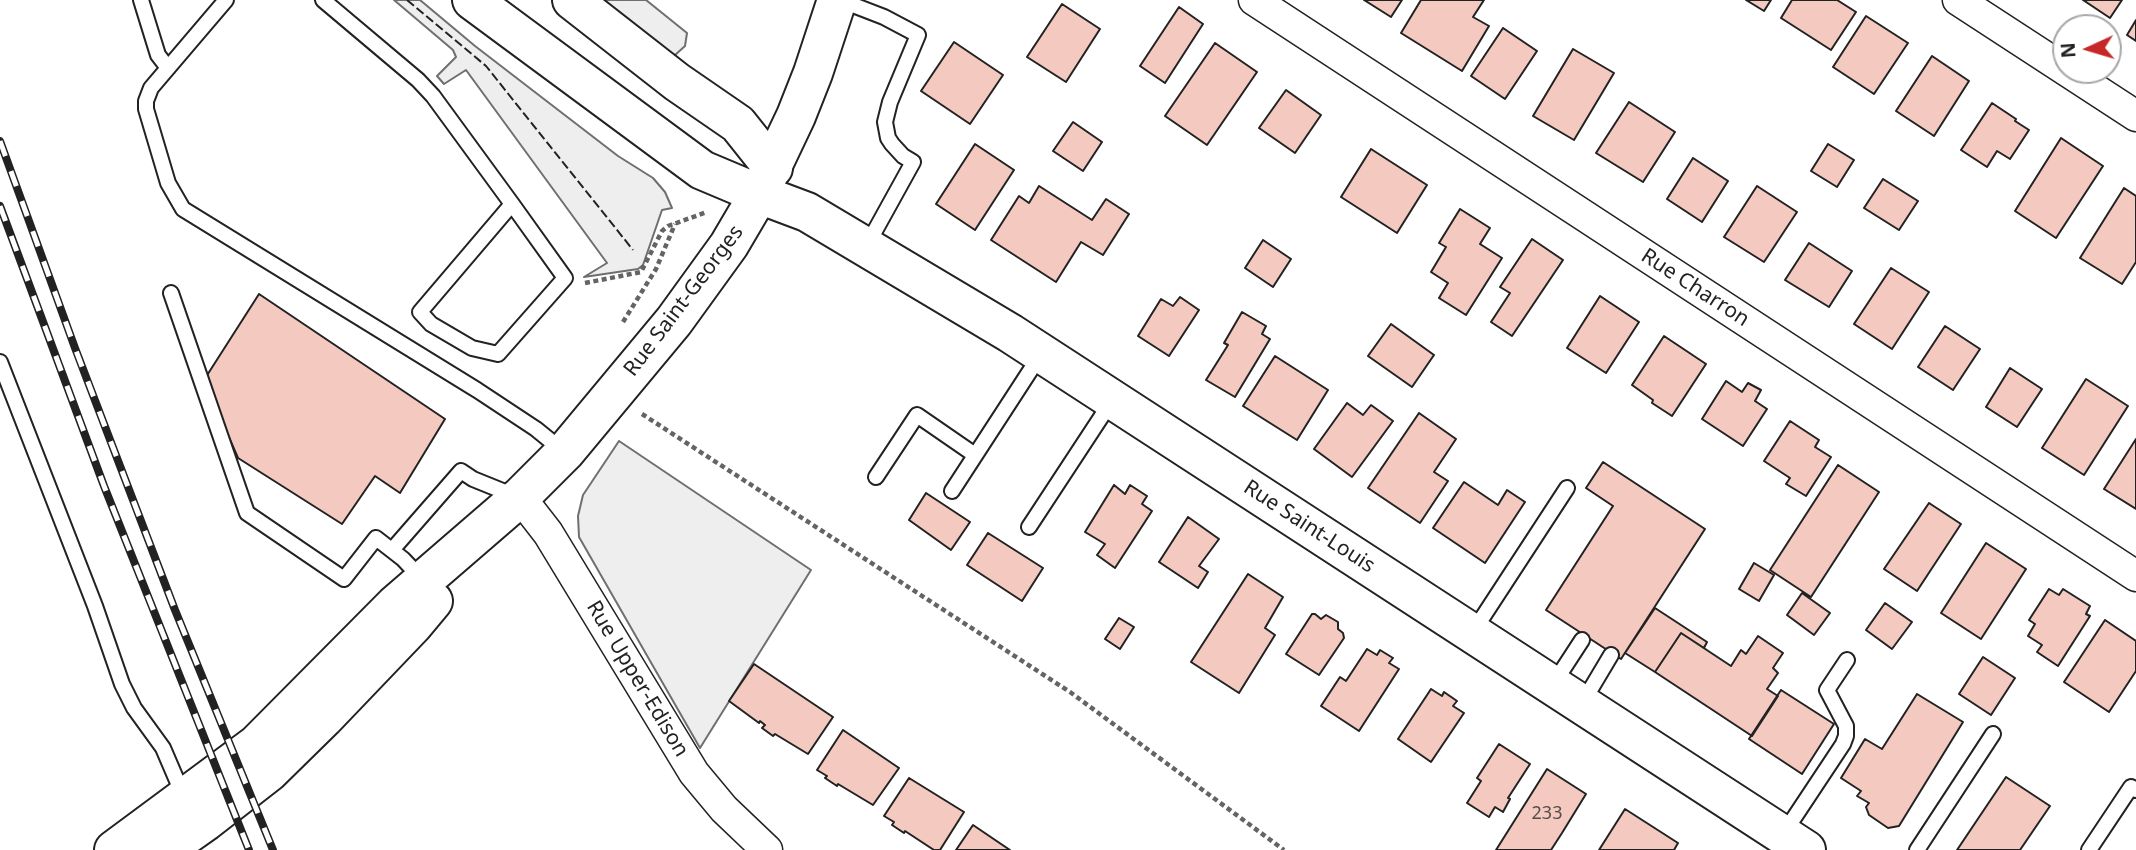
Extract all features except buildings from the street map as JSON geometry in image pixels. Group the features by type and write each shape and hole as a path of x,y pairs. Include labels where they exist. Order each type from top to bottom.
{"main road":[{"name":"Rue Saint-Louis","path":"472,0 702,170 766,181 807,212 1042,354 1794,843"},
{"path":"572,0 677,82 738,124 766,181"},
{"name":"Rue Saint-Georges","path":"114,850 269,772 413,625 430,588 565,452 674,321 729,246 766,181 813,73 839,0"},
{"name":"Rue Saint-Georges","path":"165,850 190,813"}],"street":[{"name":"Rue Charron","path":"1254,0 2136,576"},
{"path":"1958,0 2136,116"},
{"name":"Rue Upper-Edison","path":"520,498 548,533 694,773 724,809 767,850"}],"lane":[{"path":"141,0 158,55 168,68"},
{"path":"226,0 147,94 146,109 168,183 183,209 477,390 565,452"},
{"path":"323,0 418,80 433,96 512,204 565,278 498,354 472,348 431,324 420,312 512,204"},
{"path":"839,0 884,17 918,35 890,102 885,122 892,144 913,162 865,248"},
{"path":"171,293 247,513 344,579 376,538 393,550 430,588"},
{"path":"952,491 1042,354"},
{"path":"0,362 90,593 122,684 134,708 163,748 190,813"},
{"path":"1029,527 1113,400"},
{"path":"876,477 917,415 975,455"},
{"path":"393,550 461,471 472,479 520,498"},
{"path":"1472,633 1567,488"},
{"path":"1567,695 1582,640"},
{"path":"1567,695 1611,655"},
{"path":"1794,843 1846,736 1846,726 1827,690 1847,660"},
{"path":"1917,850 1993,734"},
{"path":"2089,850 2131,787 2136,790"}],"path":[{"name":"Rue Saint-Georges","path":"580,284 641,272 662,231 675,224 656,269 616,331"},
{"path":"637,411 1070,692 1284,850"}],"shaded area":[{"path":"394,0 420,0 618,156 653,178 665,192 672,208 662,210 643,265 638,269 584,277 607,263 466,70 444,84 437,76 456,57 453,50"},
{"path":"598,0 646,0 687,33 685,46 674,56"},
{"path":"619,441 811,570 700,748 579,537 578,516 583,495"}],"railway":[{"path":"0,141 175,610 273,850"},
{"path":"0,206 104,486 249,850"}],"fence":[{"path":"407,0 486,66 633,250"}]}
